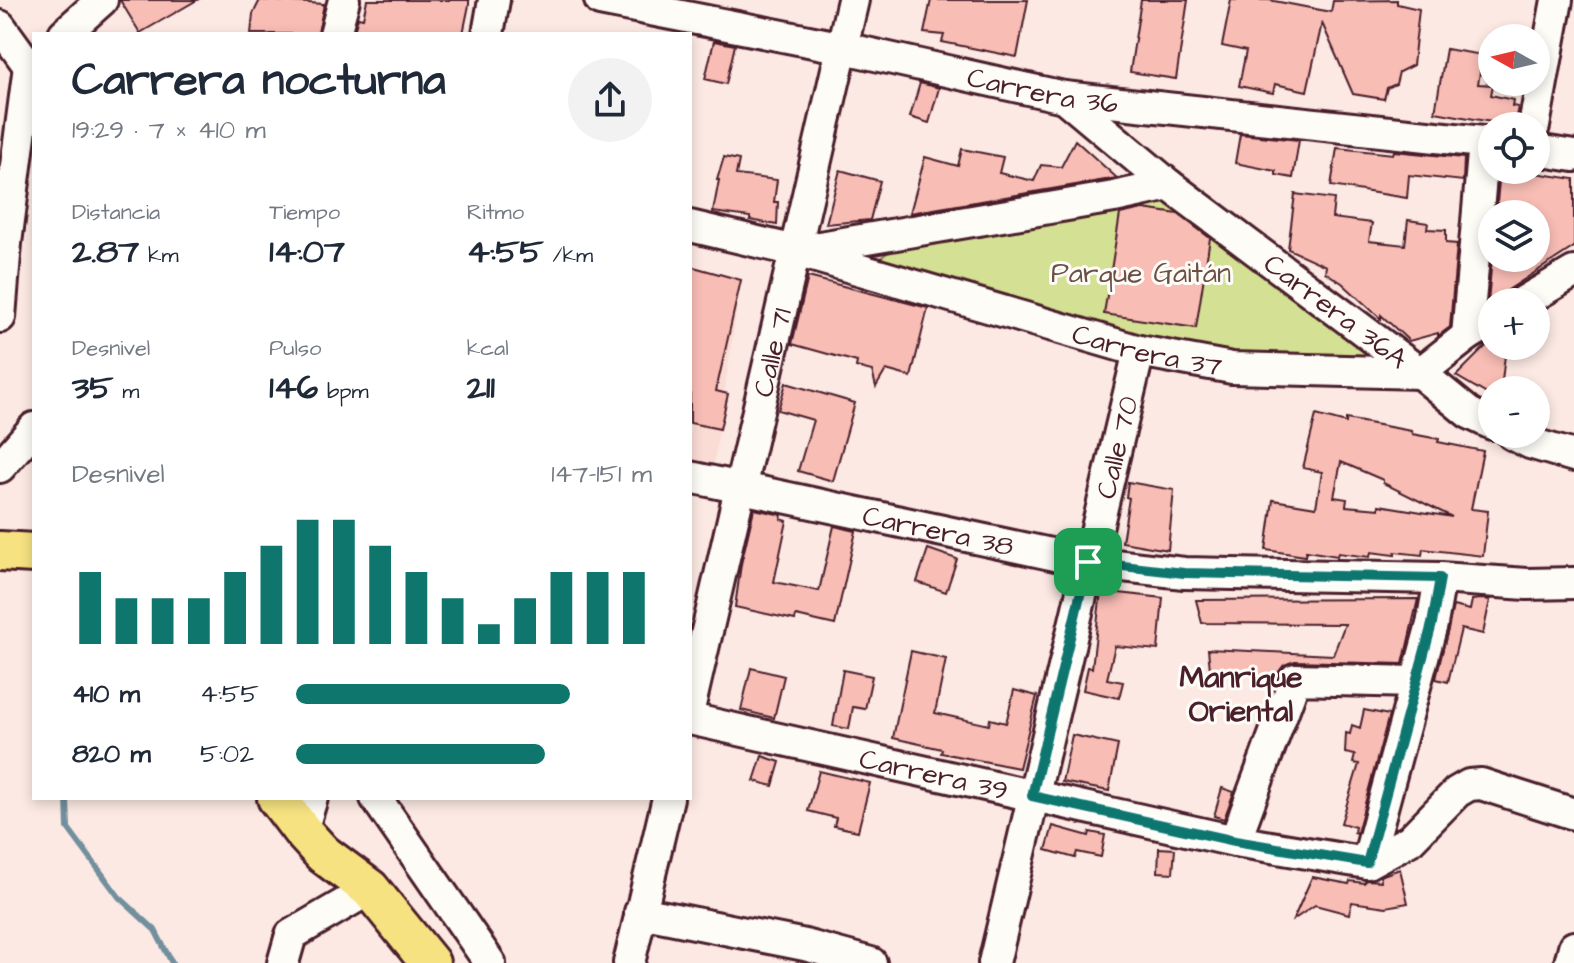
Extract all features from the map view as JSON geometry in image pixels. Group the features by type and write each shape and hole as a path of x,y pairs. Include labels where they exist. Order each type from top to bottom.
{"main road":[{"path":"0,551 32,553"},
{"path":"281,800 307,815 323,854 370,889 430,963"}],"street":[{"path":"66,32 102,0"},
{"path":"336,32 344,0"},
{"path":"488,32 494,0"},
{"name":"Carrera 36","path":"600,0 844,48 1064,97 1478,141"},
{"name":"Calle 71","path":"692,696 853,0"},
{"path":"1537,112 1557,0"},
{"path":"0,26 24,64 3,243 0,317"},
{"name":"Carrera 36A","path":"1064,97 1169,185 1420,373"},
{"path":"1550,152 1574,156"},
{"path":"1481,288 1486,184"},
{"name":"Carrera 37","path":"796,251 1169,185"},
{"name":"Carrera 37","path":"692,226 796,251 1139,351 1232,368 1420,373"},
{"path":"1547,288 1574,272"},
{"path":"1478,330 1420,373 1478,417"},
{"name":"Calle 70","path":"994,963 1139,351"},
{"path":"0,467 32,430"},
{"path":"1547,448 1574,456"},
{"name":"Carrera 38","path":"692,477 1088,562 1184,573 1574,583"},
{"path":"1367,863 1432,624 1440,578"},
{"path":"1235,841 1295,679 1415,682"},
{"name":"Carrera 39","path":"692,719 1235,841 1367,863"},
{"path":"1367,863 1410,840 1457,792 1469,785 1481,784 1574,814"},
{"path":"377,800 490,963"},
{"path":"629,963 668,800"},
{"path":"283,963 291,935 370,889"},
{"path":"640,912 805,945 871,963"},
{"path":"1570,963 1574,947"}],"shaded area":[{"path":"692,266 741,280 714,464 692,460"}],"green space":[{"name":"Parque Gaitán","path":"1169,185 1344,315 1371,363 1194,361 875,262 917,231"}],"building":[{"path":"120,0 197,0 142,32"},
{"path":"260,0 324,4 318,32 251,32 253,14"},
{"path":"367,0 469,0 463,32 354,32 358,17 363,18"},
{"path":"931,0 1028,0 1017,57 942,42 944,35 924,33"},
{"path":"1141,0 1188,0 1176,79 1130,72"},
{"path":"1231,0 1269,0 1331,12 1333,1 1397,0 1397,4 1419,9 1413,65 1399,72 1396,84 1387,88 1384,99 1353,94 1322,23 1307,91 1275,84 1273,93 1239,86 1246,51 1222,46"},
{"path":"714,41 735,45 726,84 705,79"},
{"path":"1446,49 1478,54 1478,96 1513,100 1512,106 1518,107 1517,112 1478,112 1478,120 1435,112"},
{"path":"920,83 939,88 929,123 910,117"},
{"path":"1240,134 1299,140 1293,178 1276,175 1276,171 1235,163"},
{"path":"1075,140 1117,178 910,213 925,157 958,166 962,149 1003,157 999,173 1034,181 1041,165 1061,167"},
{"path":"1337,148 1464,158 1463,181 1409,175 1407,198 1331,186"},
{"path":"724,157 739,160 736,175 777,180 774,202 778,202 777,225 750,220 750,217 713,212"},
{"path":"840,170 880,181 870,220 826,224"},
{"path":"1550,175 1574,179 1574,247 1550,263 1550,200 1497,200 1499,184 1550,184"},
{"path":"1295,194 1334,199 1332,218 1372,223 1369,241 1405,245 1408,220 1428,223 1427,229 1446,230 1446,243 1457,244 1450,327 1438,336 1438,333 1409,341 1325,272 1326,266 1288,249"},
{"path":"1143,209 1178,214 1210,238 1196,328 1104,314 1120,214"},
{"path":"692,267 741,280 716,391 728,394 720,429 692,423"},
{"path":"1491,272 1536,272 1511,288 1489,288"},
{"path":"808,277 928,308 911,377 886,370 876,387 872,371 856,367 857,362 792,344"},
{"path":"1478,354 1478,360 1504,360 1503,376 1478,376 1478,389 1456,376"},
{"path":"786,383 855,403 833,481 798,471 813,420 778,410"},
{"path":"1316,415 1346,423 1346,419 1411,431 1412,434 1439,439 1438,442 1483,451 1471,509 1488,511 1483,556 1423,549 1422,555 1371,552 1370,557 1306,551 1305,556 1266,550 1273,500 1316,507 1322,472 1303,468","holes":["1341,462 1383,480 1383,483 1452,517 1379,505 1379,509 1346,506 1347,499 1334,497"]},
{"path":"1128,482 1174,490 1168,550 1122,542 1129,498 1126,497"},
{"path":"754,509 782,515 781,519 787,521 774,582 819,591 834,526 856,531 835,625 735,607"},
{"path":"928,549 957,559 946,592 917,582"},
{"path":"1101,591 1163,598 1158,650 1115,646 1107,679 1123,682 1119,698 1083,690 1088,667 1092,668"},
{"path":"1418,599 1403,664 1295,661 1284,665 1274,678 1210,669 1208,649 1333,655 1345,624 1202,623 1196,600"},
{"path":"1472,600 1490,600 1483,634 1461,629 1448,682 1436,679 1453,606 1470,610"},
{"path":"911,651 946,659 935,713 989,725 990,719 1006,723 1014,690 1037,696 1019,768 941,753 942,749 893,738"},
{"path":"751,668 784,676 774,718 741,710"},
{"path":"843,670 872,676 865,709 853,707 849,729 833,726"},
{"path":"1364,710 1389,715 1357,833 1354,832 1355,827 1341,823 1359,764 1353,763 1355,755 1345,753 1346,733 1350,734 1352,725 1360,728"},
{"path":"1072,735 1118,745 1109,791 1062,782"},
{"path":"762,756 780,762 773,786 754,781"},
{"path":"819,771 870,783 858,831 834,826 836,818 808,811"},
{"path":"1222,788 1234,792 1224,819 1214,816"},
{"path":"1053,826 1089,836 1090,832 1105,835 1101,857 1077,852 1075,858 1046,850"},
{"path":"1159,848 1175,849 1173,873 1158,872"},
{"path":"1400,869 1408,903 1386,907 1352,902 1349,914 1315,905 1293,920 1312,877 1349,884 1350,881 1364,883 1367,880 1381,881 1380,876"}],"waterway":[{"path":"67,800 68,828 119,897 155,930 172,963"}],"district":[{"name":"Manrique Oriental","path":"1241,694"}],"route":[{"path":"1088,562 1184,573 1440,578 1432,624 1367,863 1235,841 1032,796 1088,562"}]}
